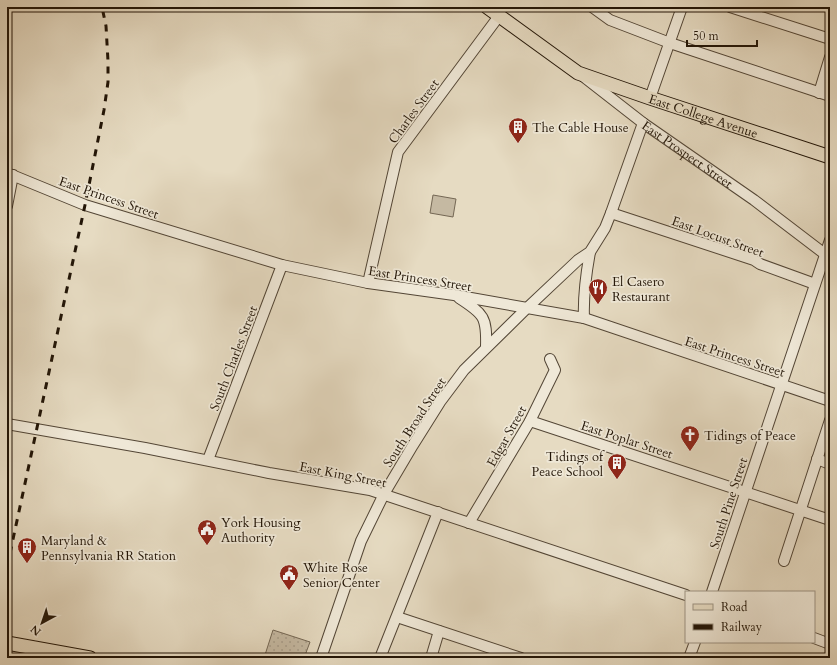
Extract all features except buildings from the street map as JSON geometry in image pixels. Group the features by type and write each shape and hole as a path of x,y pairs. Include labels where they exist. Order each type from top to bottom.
{"main road":[{"name":"East Prospect Street","path":"488,7 578,73"},
{"name":"East College Avenue","path":"578,73 830,157"},
{"path":"7,642 90,658"}],"street":[{"path":"592,7 610,20 670,43 830,96"},
{"path":"650,98 682,7"},
{"path":"730,7 830,39"},
{"name":"Charles Street","path":"368,283 398,152 499,16"},
{"path":"818,93 830,58"},
{"name":"East Prospect Street","path":"578,73 643,123 754,200 828,257"},
{"path":"584,318 584,290 590,252 605,228 643,123"},
{"path":"7,206 10,174"},
{"name":"East Princess Street","path":"10,174 85,205 282,265 368,283 454,295 526,309 584,318 830,401"},
{"name":"East Locust Street","path":"611,213 754,260 760,264 816,284"},
{"name":"South Pine Street","path":"712,591 781,384 816,284 828,257 830,240"},
{"path":"526,309 578,260 590,252"},
{"name":"South Charles Street","path":"208,460 282,265"},
{"path":"454,295 475,308 482,315 486,324 486,347"},
{"name":"South Broad Street","path":"321,658 361,541 384,494 440,402 464,370 526,309"},
{"name":"Edgar Street","path":"469,523 530,421 555,370 550,359"},
{"path":"784,561 830,420"},
{"name":"East Poplar Street","path":"530,421 830,520"},
{"name":"East King Street","path":"7,424 370,490 685,596"},
{"path":"817,460 830,464"},
{"path":"380,658 438,512"},
{"path":"397,617 521,658"},
{"path":"431,658 439,631"},
{"path":"815,638 830,644"},
{"path":"689,658 695,643"}],"shaded area":[{"path":"433,195 456,199 453,217 430,213"},
{"path":"273,630 310,642 304,658 264,658"}],"railway":[{"path":"7,567 104,110 108,82 108,61 106,26 102,7"},
{"path":"7,647 9,658"}],"place":[{"name":"The Cable House","path":"518,144"},
{"name":"El Casero Restaurant","path":"598,305"},
{"name":"Tidings of Peace","path":"690,452"},
{"name":"Tidings of Peace School","path":"617,480"},
{"name":"York Housing Authority","path":"207,546"},
{"name":"Maryland & Pennsylvania RR Station","path":"27,564"},
{"name":"White Rose Senior Center","path":"289,591"}]}
